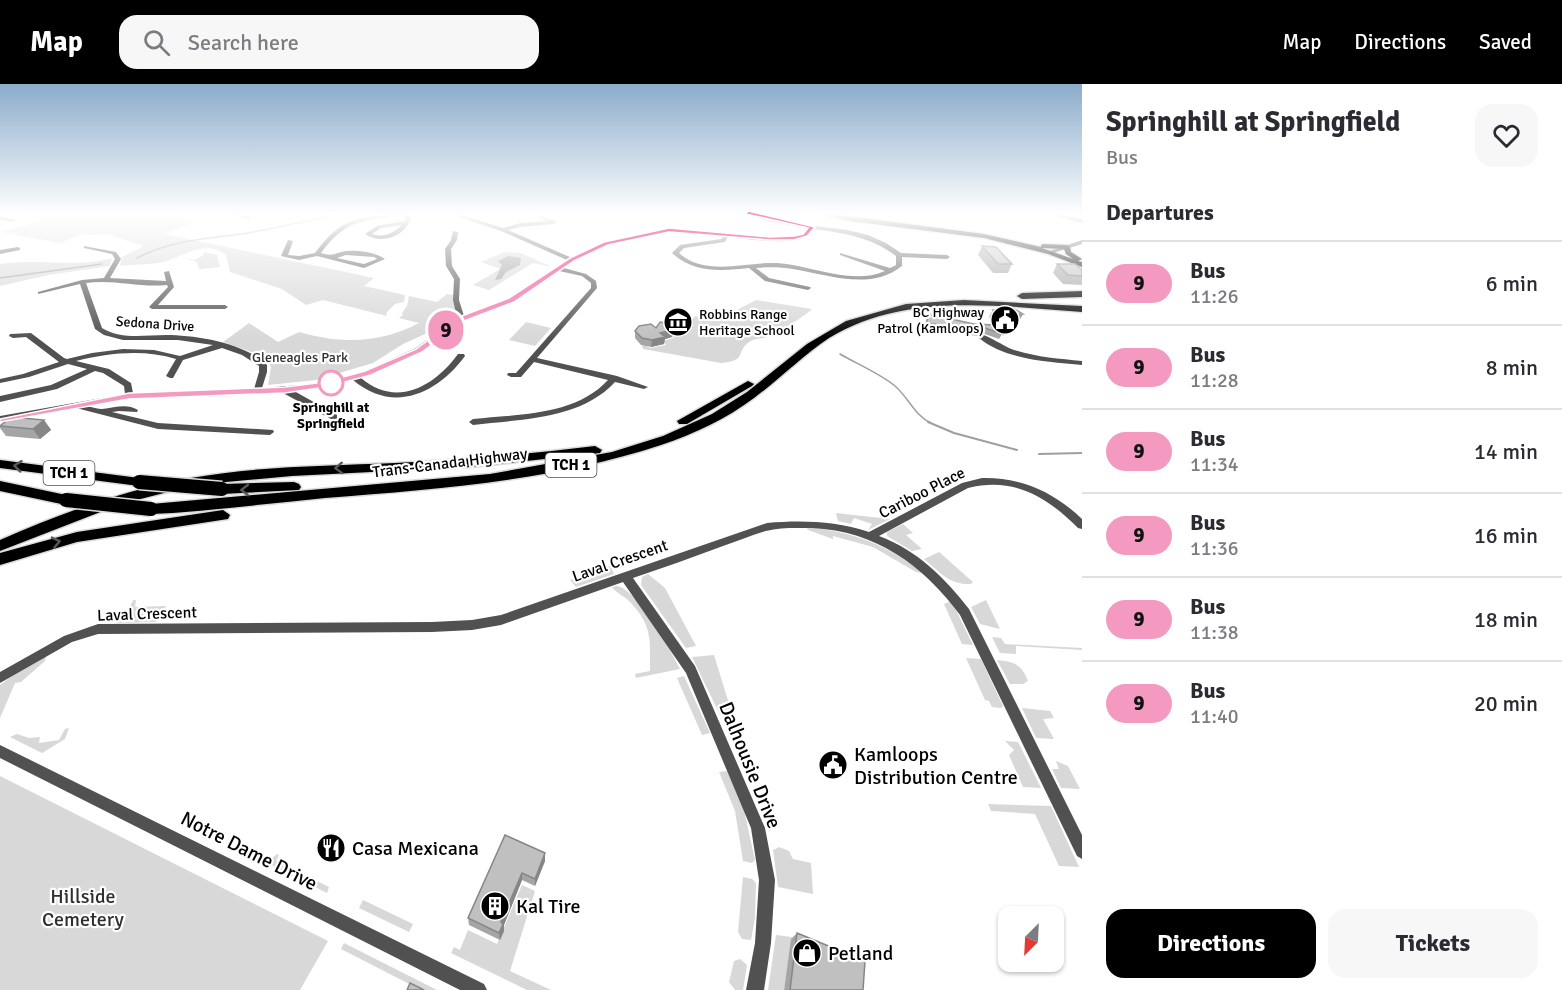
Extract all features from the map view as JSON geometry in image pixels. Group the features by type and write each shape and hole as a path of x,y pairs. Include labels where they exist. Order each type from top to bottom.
{"highway":[{"path":"895,303 950,295 1058,296 1082,294"},
{"name":"Trans-Canada Highway","path":"0,464 139,482 222,489 288,488 531,464 649,435 699,415 741,389 808,339 841,318 895,303 954,299 1081,314"},
{"name":"Trans-Canada Highway","path":"0,486 66,500 151,509 194,508 534,472 600,459 657,442 730,409 818,343 849,323 903,308 953,303 1081,314"},
{"path":"0,546 40,528 119,500 216,478 300,469 460,464 595,450"},
{"path":"0,559 77,537 379,490"}],"main road":[{"path":"1039,255 1066,258"},
{"path":"1060,255 1081,262"},
{"path":"1062,255 1081,262"}],"street":[{"path":"106,279 118,259 116,255"},
{"path":"284,255 299,258 311,255"},
{"path":"321,255 364,266 382,258 376,255"},
{"path":"330,258 338,255"},
{"path":"448,255 449,266 457,279 456,300 461,319"},
{"path":"561,255 572,260"},
{"path":"0,419 129,396 285,390 326,385 355,377 419,350 461,319 511,300 582,255"},
{"path":"678,255 707,267 780,265 848,277 879,276 892,271 899,266 899,255"},
{"path":"846,255 892,271"},
{"path":"906,255 947,257"},
{"path":"750,266 767,280 808,288"},
{"path":"511,375 518,375 533,359 595,285 584,275 558,269"},
{"path":"167,272 171,287 152,307 225,307"},
{"path":"40,292 106,279 145,285 169,283"},
{"name":"Sedona Drive","path":"83,283 99,329 106,334 126,338 186,338 248,355 263,365 263,372 256,391"},
{"path":"13,336 28,335 65,362 95,368 124,380 128,385 129,396"},
{"path":"982,336 987,342 1014,351 1082,363"},
{"path":"0,381 34,375 65,362 140,352 166,354 180,358 219,346"},
{"path":"355,377 373,391 404,395 429,388 460,356"},
{"path":"170,376 180,358"},
{"path":"533,359 644,387"},
{"path":"0,399 54,387 95,368"},
{"path":"473,422 545,413 584,403 607,388 614,378"},
{"path":"285,390 334,417"},
{"path":"74,405 158,426 270,432"},
{"path":"102,412 119,408 134,410"},
{"name":"Cariboo Place","path":"871,536 965,485 979,481 998,481 1043,492 1064,505 1082,525"},
{"name":"Laval Crescent","path":"0,678 68,639 98,629 472,625 501,620 767,527 787,523 829,525 871,536 923,564 950,589 965,612 1082,852"},
{"name":"Dalhousie Drive","path":"625,576 691,670 758,828 767,880 763,943 755,990"},
{"name":"Notre Dame Drive","path":"0,752 478,990"}],"green space":[{"name":"Gleneagles Park","path":"181,255 152,264 120,266 122,257"},
{"path":"203,255 217,255 220,267 199,269 197,262 180,257 194,260"},
{"name":"Gleneagles Park","path":"226,255 266,255 374,278 364,286 405,295 404,302 395,304 386,313 387,316 323,300 306,305 282,289 230,272"},
{"path":"496,255 526,255 552,267 533,263 489,290 473,285 500,269 481,262"},
{"path":"112,258 110,266 48,275 0,286 0,264 14,262 72,263"},
{"name":"Gleneagles Park","path":"447,294 457,296 459,313 436,329 403,344 373,363 316,380 268,385 271,367 266,357 223,342 249,323 278,342 299,332 345,340 389,335 419,323 399,318 403,315 409,296 437,302"},
{"path":"756,300 812,309 777,332 749,342 738,358 730,362 721,363 643,349 642,346 645,345 650,348 666,345 664,341 673,338 678,329 685,329 695,316 716,321"},
{"path":"526,322 551,328 535,346 509,340"},
{"path":"836,513 890,519 868,530 872,524 854,518 851,524 838,521"},
{"path":"903,524 913,533 906,535 922,549 912,551 887,536 887,532"},
{"path":"806,527 840,532 870,541 926,574 916,572 873,547 833,536 833,539 808,530"},
{"path":"939,552 973,582 963,584 951,580 924,559"},
{"path":"607,566 611,567 614,574 576,587 570,580"},
{"path":"648,574 665,588 696,646 686,648 641,585 642,577"},
{"path":"617,586 625,590 643,609 680,669 636,678 635,674 650,671 649,634 637,611 612,587"},
{"path":"133,600 136,600 135,607 166,606 156,622 116,623 128,611"},
{"path":"986,600 1000,629 980,624 971,607"},
{"path":"949,602 953,604 973,645 962,644 944,604"},
{"path":"992,637 1001,638 1005,644 1082,648 1082,650 1016,646 1016,654 1000,653"},
{"path":"714,655 731,714 720,715 692,657"},
{"path":"46,656 45,661 21,682 15,683 0,718 0,685 25,666"},
{"path":"966,658 981,659 1003,706 1001,708 992,707 989,701 985,700"},
{"path":"997,660 1017,665 1028,681 1023,684 1010,684"},
{"path":"684,676 710,733 702,735 677,678"},
{"path":"1022,708 1050,711 1054,718 1043,719 1054,739 1036,738"},
{"path":"69,728 65,739 42,753 10,737 17,734 29,738 40,737 39,743 59,740 65,729"},
{"path":"1005,741 1018,742 1041,788 1023,787 1009,755 1014,750"},
{"path":"1056,761 1068,766 1080,789 1061,788 1052,769 1059,769"},
{"path":"727,771 744,810 755,860 752,863 743,861 735,811 719,772"},
{"name":"Hillside Cemetery","path":"0,776 328,941 300,990 0,990"},
{"path":"988,804 1051,806 1079,867 1059,866 1035,814 991,811"},
{"path":"779,847 789,851 793,859 811,863 813,894 778,887 773,850"},
{"path":"277,854 279,855 276,861 329,887 327,893 267,863"},
{"path":"743,877 752,879 756,883 755,918 751,940 742,939 738,932"},
{"path":"522,885 535,891 510,971 551,990 527,990 451,953 454,947 460,950 468,930 497,944"},
{"path":"363,900 413,924 409,932 359,908"},
{"path":"776,935 792,937 784,990 768,990"},
{"path":"344,943 437,990 421,990 341,949"},
{"path":"740,959 747,965 743,990 735,990 729,982 734,961"}],"shaded area":[{"path":"508,256 521,258 520,265 506,272 501,279 495,280 502,265 498,261"}],"building":[{"path":"990,255 1004,255 1012,264 998,264"},
{"path":"1057,264 1075,264 1082,270 1082,276 1068,275"},
{"path":"1011,307 1023,314 1003,317 993,310"},
{"path":"928,314 974,324 995,325 1002,334 982,327 979,331 927,323"},
{"path":"660,322 676,325 673,330 660,333 665,337 652,340 642,338 635,331 639,326 651,324 656,328"},
{"path":"11,417 44,420 33,429 0,426"},
{"name":"Kal Tire","path":"505,835 545,853 535,879 522,873 501,922 503,924 499,933 468,918"},
{"name":"Petland","path":"797,933 865,961 863,990 790,990"},
{"path":"410,983 424,990 407,990"}],"waterway":[{"path":"137,258 143,255"},
{"path":"0,278 102,264"},
{"path":"840,354 889,381 900,390 920,416 931,423"},
{"path":"928,422 954,433 1017,450"},
{"path":"1039,454 1082,453"}],"bus line":[{"name":"9","path":"0,419 129,396 158,393 285,390 326,385 355,377 419,350 461,319 511,300 581,255"}],"place":[{"name":"BC Highway Patrol (Kamloops)","path":"1005,320"},
{"name":"Robbins Range Heritage School","path":"678,322"},
{"name":"Springhill at Springfield","path":"331,383"},
{"name":"Kamloops Distribution Centre","path":"833,765"},
{"name":"Casa Mexicana","path":"331,848"},
{"name":"Kal Tire","path":"495,906"},
{"name":"Petland","path":"807,953"}]}
